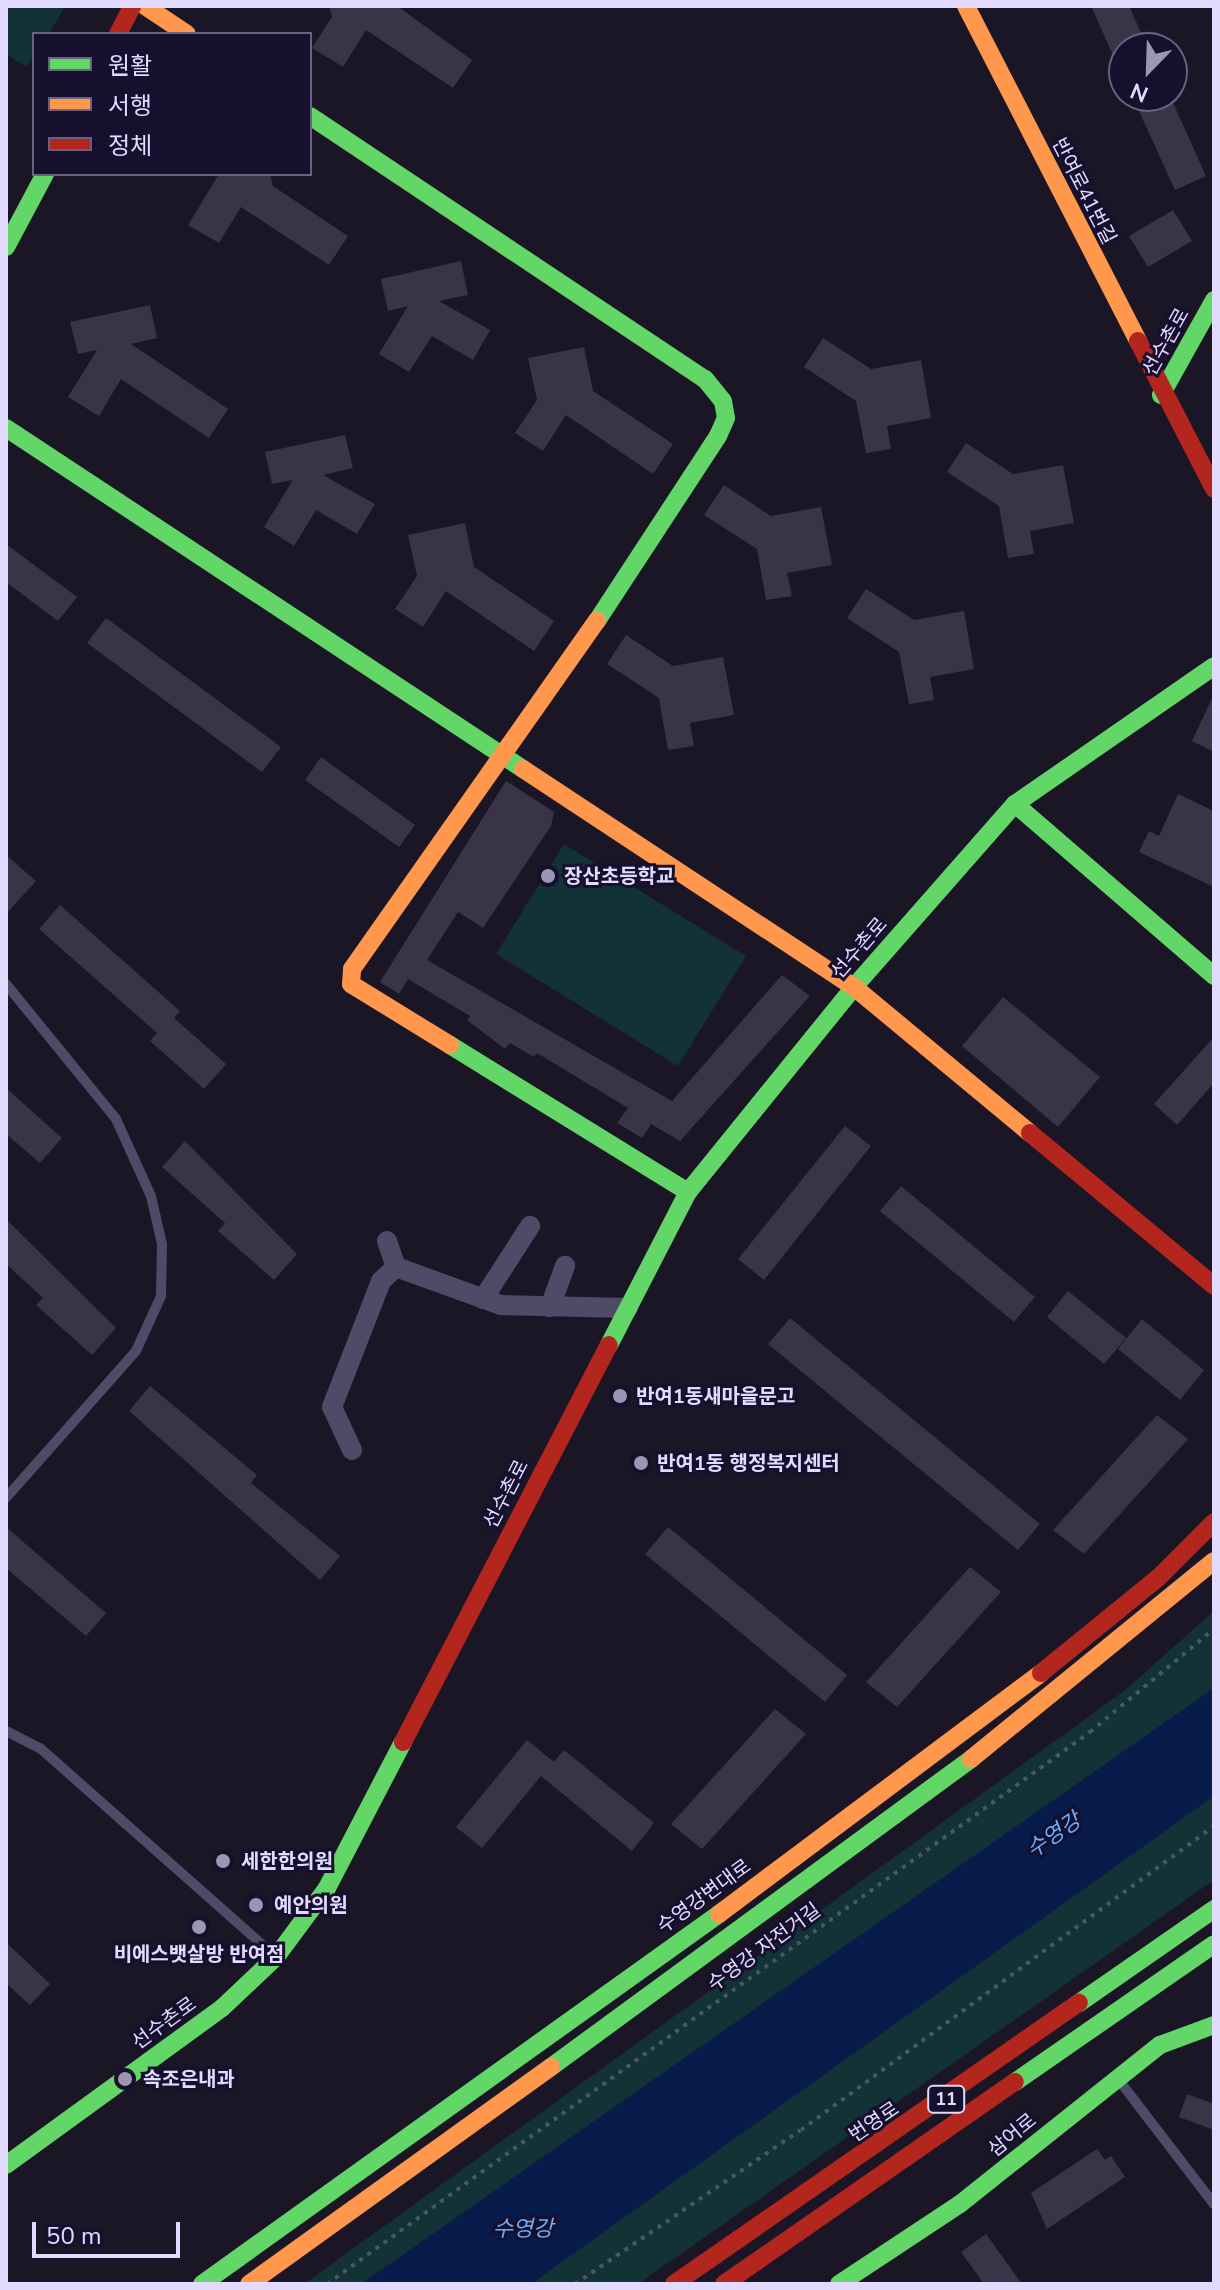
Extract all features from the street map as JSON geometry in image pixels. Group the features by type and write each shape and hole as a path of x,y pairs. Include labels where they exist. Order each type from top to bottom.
{"main road":[{"path":"119,32 132,6"},
{"path":"145,6 184,32"},
{"name":"반여로41번길","path":"966,6 1161,395"},
{"path":"312,117 705,379 723,401 726,418 718,436 505,752 352,969 352,989 688,1192"},
{"path":"6,247 44,176"},
{"name":"선수촌로","path":"1214,300 1161,395 1214,489"},
{"path":"6,428 505,752 854,987 1214,1286"},
{"name":"선수촌로","path":"6,2165 222,2008 276,1957 327,1888 688,1192 854,987 1015,804 1214,666"},
{"path":"1015,804 1214,976"},
{"name":"수영강변대로","path":"202,2284 690,1935 1055,1663 1158,1578 1214,1522"},
{"path":"249,2284 831,1866 1068,1685 1214,1561"},
{"name":"번영로","path":"674,2284 1214,1909"},
{"name":"11","path":"724,2284 1072,2049 1214,1944"},
{"name":"삼어로","path":"839,2284 960,2204 1160,2045 1214,2025"}],"street":[{"path":"483,1299 530,1226"},
{"path":"387,1241 396,1267"},
{"path":"550,1307 565,1266"},
{"path":"396,1267 483,1299 550,1307 628,1308"},
{"path":"352,1450 332,1407 381,1281 396,1267"}],"lane":[{"path":"6,984 116,1119 151,1196 162,1244 161,1296 136,1351 6,1498"},
{"path":"6,1731 40,1748 276,1957"},
{"path":"1118,2078 1214,2204"}],"path":[{"name":"수영강 자전거길","path":"327,2284 1090,1732 1214,1629"},
{"path":"575,2284 801,2130 1214,1826"}],"green space":[{"path":"6,6 65,6 50,32 32,32 32,59 26,67 6,54"},
{"path":"564,844 746,956 678,1066 496,954"},
{"path":"1214,1611 1214,1880 638,2284 304,2284 1124,1691"}],"water":[{"name":"수영강","path":"1214,1688 1214,1796 531,2284 361,2284"}],"building":[{"path":"329,6 397,6 472,60 453,88 366,30 343,67 312,48 332,17"},
{"path":"1091,6 1129,6 1141,32 1108,32 1108,44"},
{"path":"1139,112 1177,112 1206,176 1175,190"},
{"path":"218,176 270,176 273,186 348,236 329,265 241,207 219,243 188,225"},
{"path":"1173,210 1192,241 1148,267 1129,236"},
{"path":"461,261 468,295 439,301 490,330 473,360 432,336 409,372 379,354 408,306 388,311 381,279"},
{"path":"150,305 157,338 131,344 228,409 209,438 121,379 99,416 68,397 97,350 78,354 70,322"},
{"path":"823,338 871,369 921,360 931,418 887,426 891,449 866,453 856,401 804,367"},
{"path":"584,347 593,391 673,444 653,474 566,415 543,451 515,433 537,400 528,358"},
{"path":"345,435 353,468 323,475 375,504 357,534 316,510 294,546 264,527 293,480 272,484 265,452"},
{"path":"966,443 1013,474 1063,465 1074,523 1030,531 1034,554 1008,558 999,506 947,472"},
{"path":"724,485 771,516 821,507 832,565 787,573 792,596 766,600 757,549 704,515"},
{"path":"465,523 474,567 554,621 534,651 446,591 423,627 395,609 417,576 408,535"},
{"path":"6,544 77,597 58,621 6,582"},
{"path":"866,589 914,620 964,611 974,669 930,677 934,700 909,704 899,652 847,618"},
{"path":"106,618 281,747 262,772 87,643"},
{"path":"626,635 673,666 723,657 734,715 690,723 694,746 668,750 659,698 607,664"},
{"path":"1214,694 1214,752 1192,741"},
{"path":"321,757 415,825 399,847 305,780"},
{"path":"506,781 554,812 551,826 483,928 458,912 427,960 672,1101 782,975 810,996 680,1141 651,1124 642,1138 617,1123 628,1108 537,1053 534,1057 510,1043 505,1049 467,1020 470,1016 408,979 399,994 380,982"},
{"path":"1178,794 1214,811 1214,887 1139,852 1149,831 1159,836"},
{"path":"6,855 36,881 6,914"},
{"path":"60,905 180,1011 174,1018 226,1064 204,1089 150,1041 157,1033 39,929"},
{"path":"1003,997 1100,1077 1058,1127 962,1046"},
{"path":"1214,1037 1214,1083 1177,1125 1154,1104"},
{"path":"6,1088 62,1138 40,1163 6,1134"},
{"path":"845,1126 871,1146 764,1280 738,1259"},
{"path":"185,1141 297,1254 274,1280 218,1231 225,1223 162,1167"},
{"path":"901,1186 1035,1297 1014,1322 880,1211"},
{"path":"6,1219 116,1328 92,1355 36,1305 43,1298 6,1264"},
{"path":"1068,1291 1126,1338 1104,1364 1047,1317"},
{"path":"790,1318 1040,1524 1018,1550 768,1344"},
{"path":"1142,1319 1204,1370 1180,1400 1118,1349"},
{"path":"150,1386 257,1475 251,1483 340,1556 320,1580 129,1411"},
{"path":"1157,1415 1188,1439 1084,1554 1053,1530"},
{"path":"6,1527 106,1613 86,1636 6,1568"},
{"path":"668,1527 847,1675 825,1702 645,1554"},
{"path":"970,1567 1001,1592 897,1707 866,1682"},
{"path":"775,1709 806,1734 702,1849 671,1824"},
{"path":"527,1740 554,1762 564,1750 654,1823 632,1851 541,1776 482,1848 456,1827"},
{"path":"6,1942 50,1984 30,2005 6,1983"},
{"path":"1187,2094 1214,2104 1214,2130 1179,2117"},
{"path":"1097,2149 1105,2160 1111,2156 1125,2177 1047,2229 1031,2193"},
{"path":"986,2234 1022,2284 984,2284 961,2252"}],"traffic: fast":[{"path":"312,117 705,379 723,401 726,418 718,436 597,621"},
{"path":"6,247 44,176"},
{"path":"1161,395 1214,300"},
{"path":"6,428 523,769"},
{"path":"609,1345 688,1192 854,987 1015,804 1214,666"},
{"path":"1015,804 1214,976"},
{"path":"450,1045 688,1192"},
{"path":"6,2165 222,2008 276,1957 327,1888 403,1742"},
{"path":"551,2067 971,1759"},
{"path":"1079,2003 1214,1909"},
{"path":"202,2284 719,1914"},
{"path":"1015,2082 1214,1944"},
{"path":"839,2284 960,2204 1160,2045 1214,2025"}],"traffic: slow":[{"path":"145,6 184,32"},
{"path":"966,6 1138,341"},
{"path":"450,1045 351,984 352,969 597,621"},
{"path":"523,769 854,987 1030,1133"},
{"path":"971,1759 1214,1561"},
{"path":"719,1914 1041,1673"},
{"path":"249,2284 551,2067"}],"traffic: jam":[{"path":"119,32 132,6"},
{"path":"1138,341 1214,489"},
{"path":"1030,1133 1214,1286"},
{"path":"403,1742 609,1345"},
{"path":"1041,1673 1158,1578 1214,1522"},
{"path":"674,2284 1079,2003"},
{"path":"724,2284 1015,2082"}],"place":[{"name":"장산초등학교","path":"548,876"},
{"name":"반여1동새마을문고","path":"620,1396"},
{"name":"반여1동 행정복지센터","path":"641,1463"},
{"name":"세한한의원","path":"223,1861"},
{"name":"예안의원","path":"256,1905"},
{"name":"비에스뱃살방 반여점","path":"199,1927"},
{"name":"속조은내과","path":"125,2079"}]}
